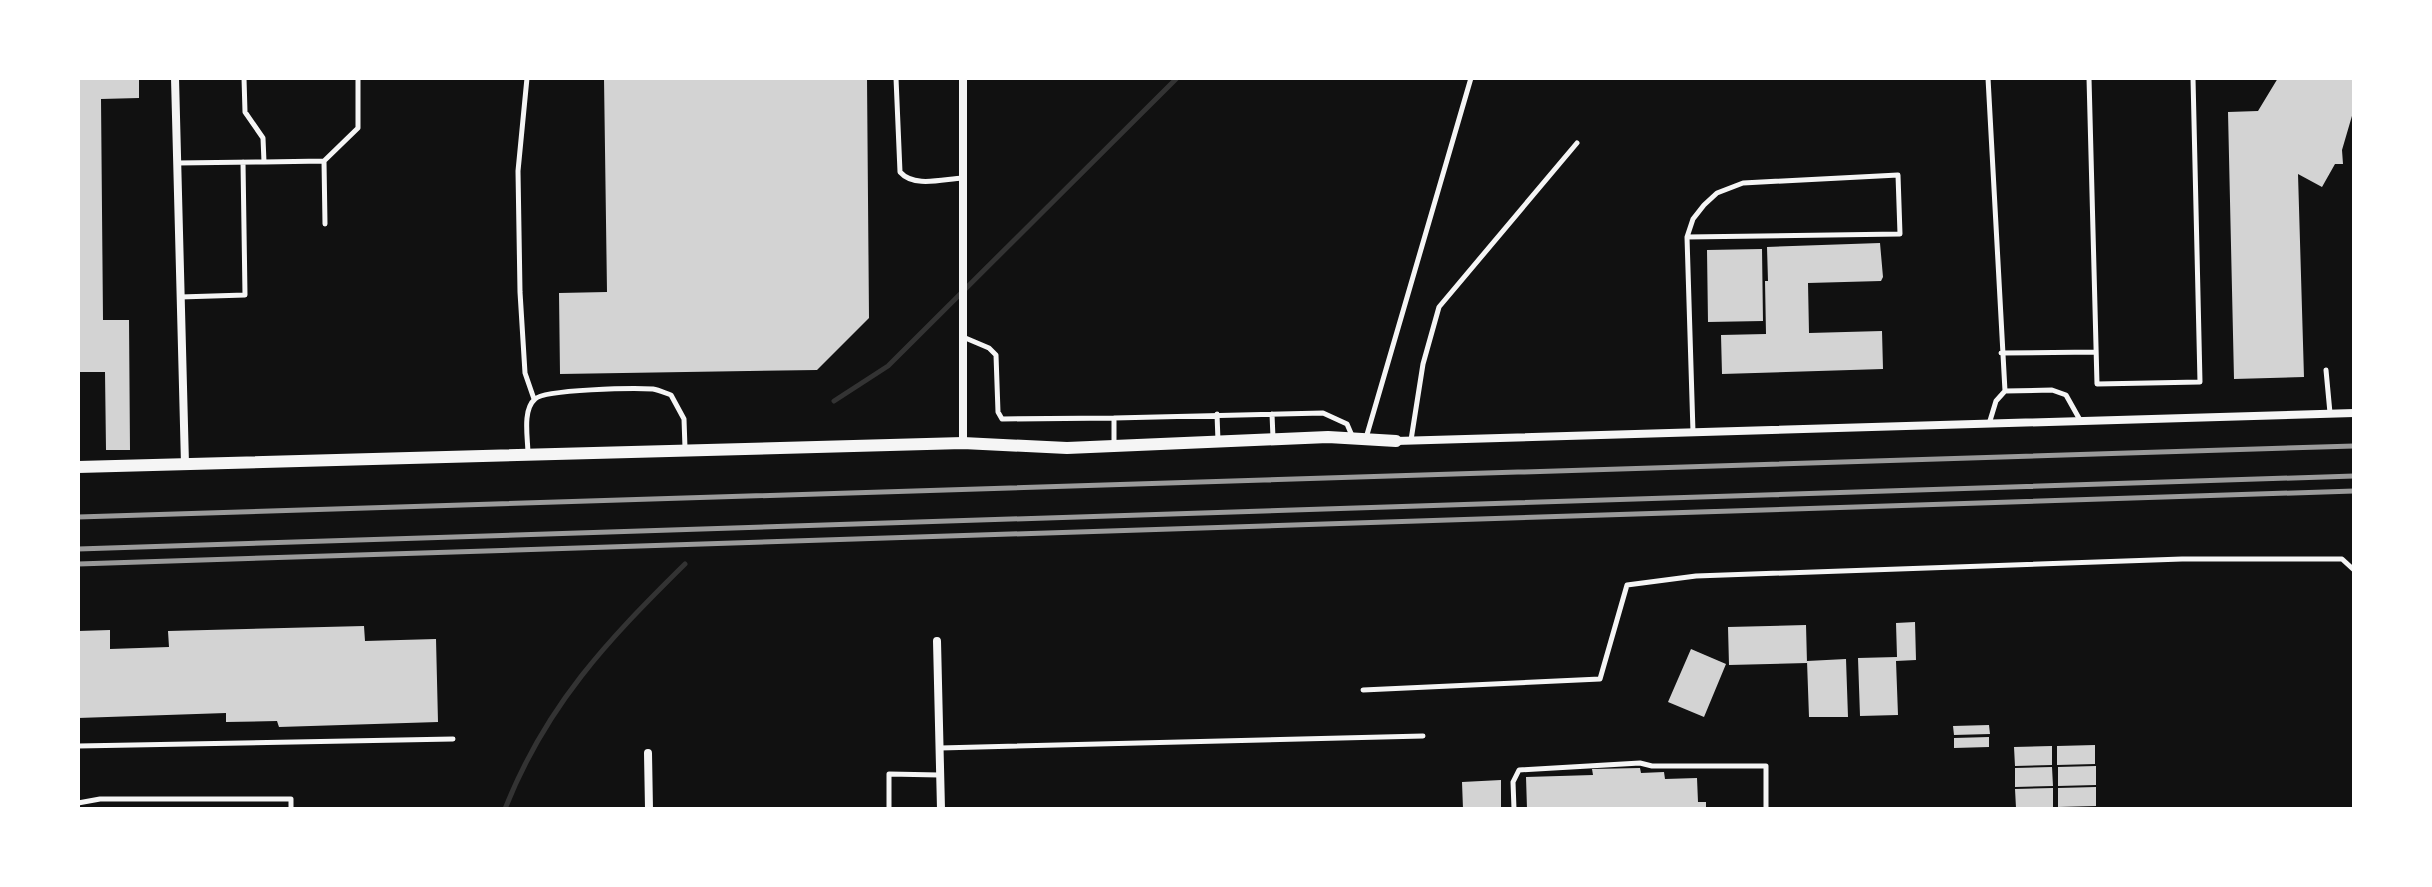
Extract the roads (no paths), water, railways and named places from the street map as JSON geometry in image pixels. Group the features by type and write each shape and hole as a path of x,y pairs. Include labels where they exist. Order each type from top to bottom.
{"street":[{"path":"175,78 185,464"},
{"path":"963,78 963,443"},
{"path":"78,467 963,443 1067,448 1273,439 1411,441 2354,413"},
{"path":"937,641 941,809"},
{"path":"648,753 649,809"}],"lane":[{"path":"244,78 245,112 263,138 264,162"},
{"path":"177,163 324,161 358,128 358,78"},
{"path":"527,78 518,171 520,277 525,373 534,399"},
{"path":"896,78 900,172 906,179 916,181 963,178"},
{"path":"1360,439 1471,78"},
{"path":"1988,78 2005,391"},
{"path":"2089,78 2097,384 2200,382 2193,78"},
{"path":"1411,441 1423,364 1439,307 1577,143"},
{"path":"324,161 325,224"},
{"path":"180,297 245,295 243,162"},
{"path":"1687,237 1900,234 1898,175 1743,183 1717,193 1704,205 1693,219 1687,237 1693,432"},
{"path":"963,337 989,348 996,355 998,412 1002,419 1323,413 1347,424 1360,439"},
{"path":"2001,353 2096,352"},
{"path":"2326,370 2330,414"},
{"path":"528,454 529,409 534,399 545,393 559,392 656,389 671,395 684,419 686,449"},
{"path":"1989,424 1996,401 2005,391 2052,390 2066,395 2080,421"},
{"path":"1217,414 1218,442"},
{"path":"1272,414 1273,439"},
{"path":"1114,418 1114,446"},
{"path":"1363,690 1600,679 1627,585 1696,576 2182,559 2342,559 2354,570"},
{"path":"940,748 1423,736"},
{"path":"78,746 453,739"},
{"path":"1514,809 1513,782 1519,770 1640,763 1652,766 1766,766 1766,809"},
{"path":"889,809 889,774 940,775"},
{"path":"78,803 100,799 291,799 291,809"}],"waterway":[{"path":"834,401 888,366 1177,78"},
{"path":"505,809 539,738 581,676 685,564"}],"railway":[{"path":"78,517 2354,446"},
{"path":"78,549 2354,476"},
{"path":"78,564 2354,491"}]}
